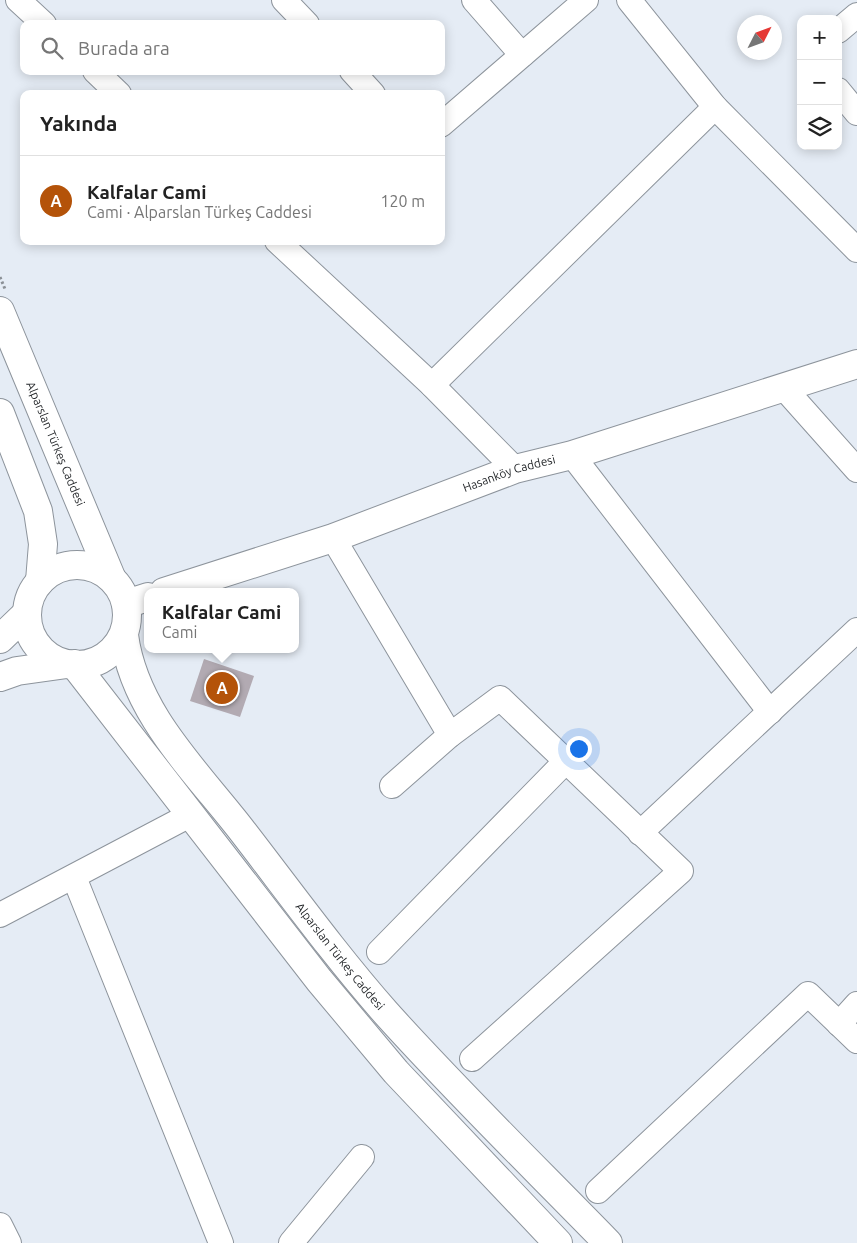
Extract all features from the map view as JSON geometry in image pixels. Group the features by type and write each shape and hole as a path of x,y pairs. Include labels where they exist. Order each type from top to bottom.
{"main road":[{"name":"Alparslan Türkeş Caddesi","path":"3,301 111,578"},
{"name":"Hasanköy Caddesi","path":"177,588 333,538 514,469 572,455 857,364"},
{"path":"0,413 38,511 43,544 40,581"},
{"path":"0,677 17,671 70,664 84,665 100,660 114,649 124,635 137,600 120,589 111,578 97,569 74,565 52,571 40,581 31,596 27,613 30,630 38,646 50,657 70,664 318,980 396,1072 558,1243"},
{"path":"0,639 27,613"},
{"name":"Alparslan Türkeş Caddesi","path":"124,635 127,660 151,713 180,755 346,966 387,1013 608,1243"}],"street":[{"path":"18,0 40,20"},
{"path":"284,0 303,20"},
{"path":"474,0 522,55"},
{"path":"445,122 586,0"},
{"path":"630,0 716,107 857,250"},
{"path":"842,28 857,15"},
{"path":"99,75 115,90"},
{"path":"356,75 369,90"},
{"path":"842,95 857,113"},
{"path":"432,385 716,107"},
{"path":"292,246 514,469"},
{"path":"784,388 857,470"},
{"path":"572,455 770,712"},
{"path":"333,538 450,735"},
{"path":"640,832 857,630"},
{"path":"392,786 450,735 500,698 681,871 472,1059"},
{"path":"378,952 565,762"},
{"path":"0,915 190,815"},
{"path":"74,876 221,1243"},
{"path":"598,1191 808,994 857,1042"},
{"path":"839,1024 857,1004"},
{"path":"291,1243 362,1157"},
{"path":"0,1225 9,1243"}],"path":[{"path":"0,277 3,301"}],"building":[{"path":"204,659 254,676 240,717 190,701"}],"place":[{"name":"Kalfalar Cami","path":"222,688"}]}
